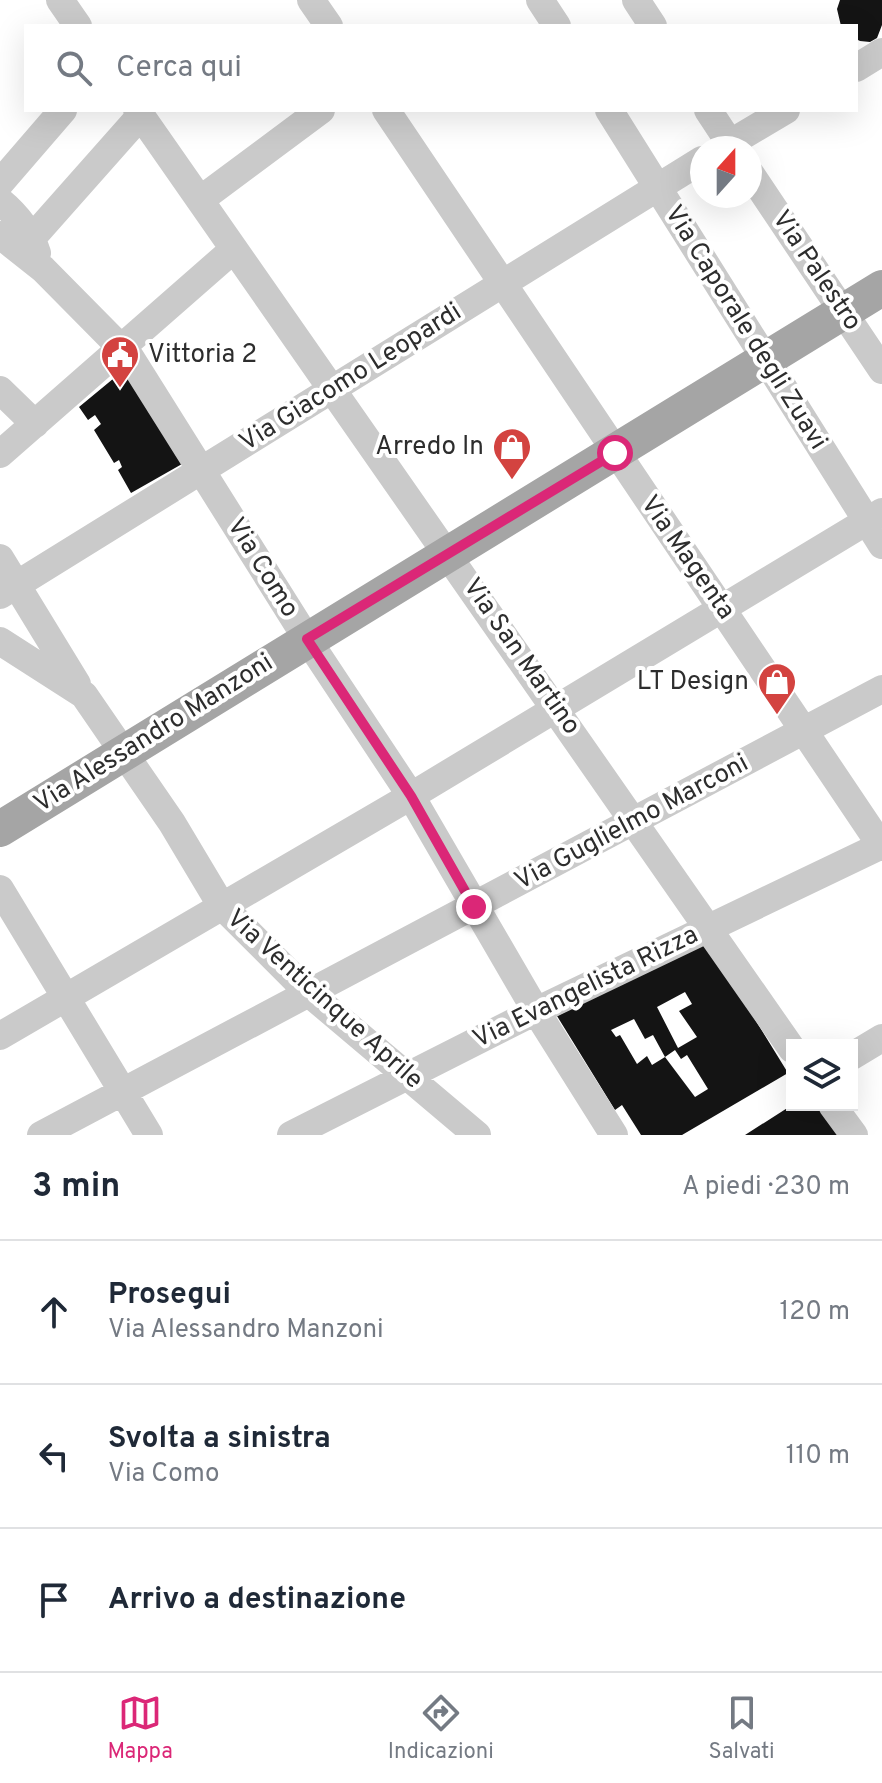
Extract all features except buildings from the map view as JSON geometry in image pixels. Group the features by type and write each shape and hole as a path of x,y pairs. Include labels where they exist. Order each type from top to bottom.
{"main road":[{"name":"Via Alessandro Manzoni","path":"0,829 882,288"}],"street":[{"path":"60,0 77,24"},
{"path":"311,0 328,24"},
{"path":"540,0 556,24"},
{"path":"636,0 652,24"},
{"path":"858,67 882,52"},
{"path":"0,183 61,112"},
{"path":"200,200 318,112"},
{"name":"Via Magenta","path":"387,112 882,846"},
{"name":"Via Caporale degli Zuavi","path":"610,112 766,360 874,516 882,545"},
{"path":"709,112 723,136"},
{"path":"745,136 783,112"},
{"path":"32,238 139,113"},
{"name":"Via San Martino","path":"139,113 786,1040"},
{"name":"Via Giacomo Leopardi","path":"8,590 690,167"},
{"name":"Via Palestro","path":"762,191 882,370"},
{"path":"0,201 14,213 32,238 43,269"},
{"name":"Via Como","path":"0,235 43,269 121,348 411,796 536,1011 614,1135"},
{"path":"0,454 234,249"},
{"path":"0,390 35,424"},
{"path":"0,1036 411,796 874,516"},
{"path":"0,558 8,590 84,695"},
{"name":"Via Venticinque Aprile","path":"0,641 84,695 172,823 221,905 310,994 477,1135"},
{"name":"Via Guglielmo Marconi","path":"41,1135 882,689"},
{"name":"Via Evangelista Rizza","path":"291,1135 536,1011 882,846"},
{"path":"0,889 149,1135"},
{"path":"858,1052 882,1038"},
{"path":"836,1111 854,1135"}],"place":[{"name":"Vittoria 2","path":"120,389"},
{"name":"Arredo In","path":"512,481"},
{"name":"LT Design","path":"777,716"}],"route":[{"path":"474,907 411,796 307,639 615,453"}]}
